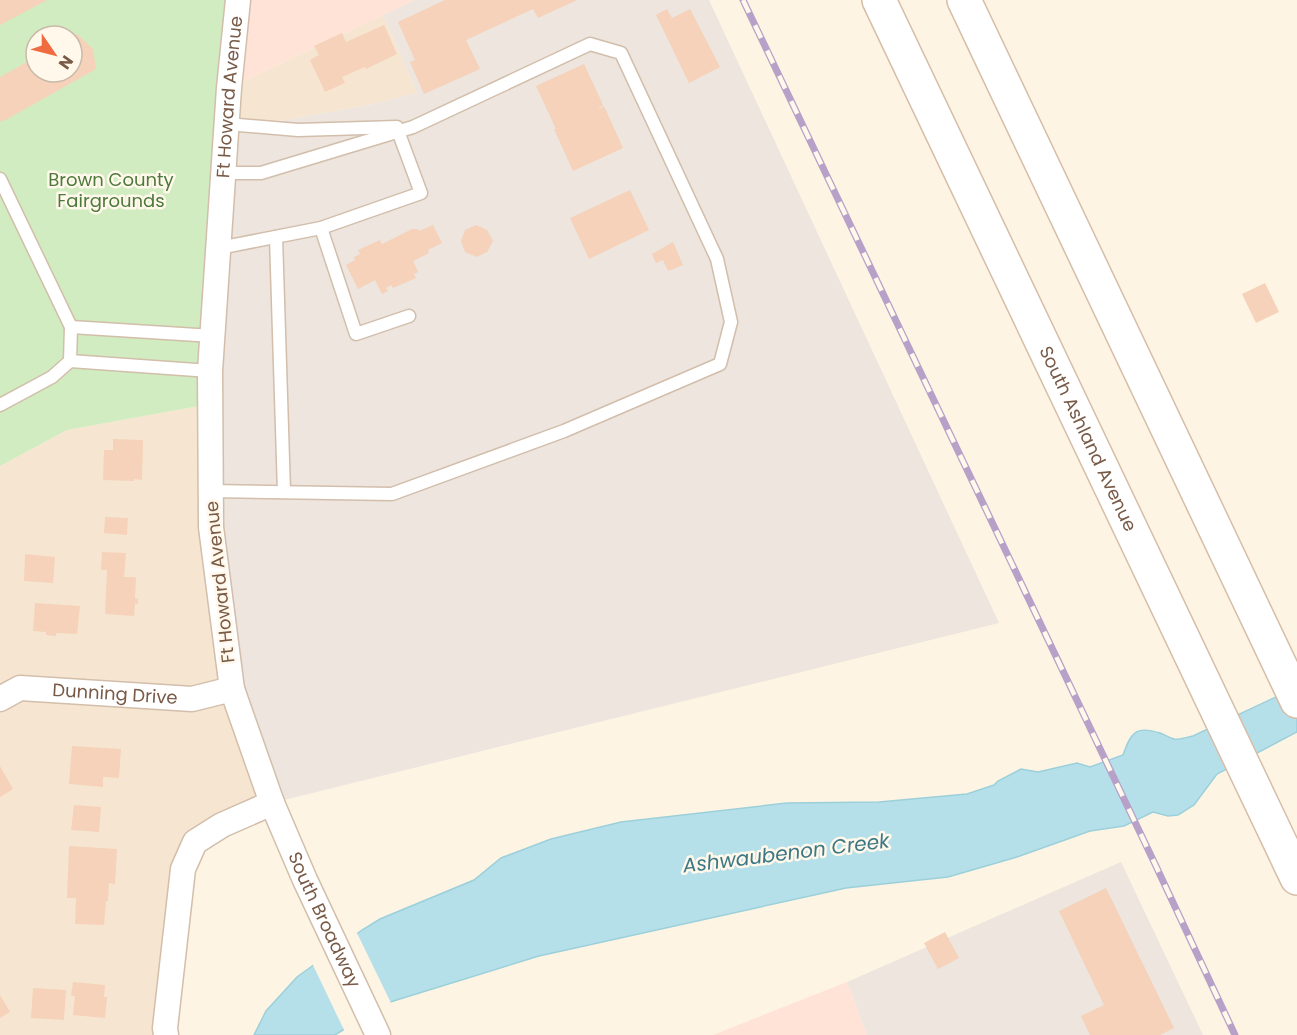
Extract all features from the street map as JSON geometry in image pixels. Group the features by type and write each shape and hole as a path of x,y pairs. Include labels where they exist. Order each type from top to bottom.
{"main road":[{"name":"South Ashland Avenue","path":"879,0 1297,878"},
{"path":"964,0 1297,702"}],"street":[{"name":"Ft Howard Avenue","path":"238,0 223,173 210,372 211,527 232,689 272,803"},
{"name":"Dunning Drive","path":"0,699 20,688 192,699 232,689"},
{"name":"South Broadway","path":"272,803 305,880 378,1035"},
{"path":"161,1033 183,869 195,842 222,825 272,803"}],"lane":[{"path":"211,491 392,494 564,431 720,364 731,322 717,259 621,53 590,45 413,127 261,173 223,173"},
{"path":"227,124 298,130 413,127"},
{"path":"219,248 321,228 421,193 398,131"},
{"path":"0,179 71,327 70,361"},
{"path":"321,228 356,334 409,316"},
{"path":"276,237 284,492"},
{"path":"71,327 213,336"},
{"path":"0,405 52,377 70,361 210,372"}],"shaded area":[{"path":"238,0 415,0 229,88"},
{"path":"415,0 709,0 999,623 272,803 232,689 211,527 226,131 373,104 417,93 383,15"},
{"path":"383,15 417,93 373,104 226,131 229,88"},
{"path":"210,404 272,803 195,842 166,1035 0,1035 0,466 67,430"},
{"path":"1121,862 1203,1035 867,1035 847,982"},
{"path":"847,982 867,1035 713,1035"}],"green space":[{"name":"Brown County Fairgrounds","path":"0,0 238,0 210,404 67,430 0,466"}],"water":[{"name":"Ashwaubenon Creek","path":"1297,687 1297,732 1217,774 1194,805 1178,815 1168,816 1153,812 1124,826 1090,831 1017,857 948,877 846,888 539,956 387,1003 335,1035 254,1035 266,1011 297,977 362,930 380,919 474,880 501,858 551,839 621,822 787,803 879,802 967,794 994,785 1021,769 1038,772 1077,763 1090,767 1123,755 1132,736 1139,731 1152,731 1174,739 1193,736"}],"pier":[{"path":"356,931 392,1005 345,1032 312,963"}],"building":[{"path":"0,0 47,0 0,25"},
{"path":"445,0 577,0 538,18 533,9 466,40 480,69 424,94 410,62 415,60 398,22"},
{"path":"667,9 672,18 690,9 720,67 689,83 656,15"},
{"path":"384,25 397,54 366,69 365,67 342,77 345,83 325,92 310,60 319,55 314,46 342,33 346,42"},
{"path":"84,41 93,49 96,69 84,76"},
{"path":"24,64 24,84 69,84 2,122 0,120 0,77"},
{"path":"584,64 603,105 599,109 604,106 623,148 573,171 536,86"},
{"path":"630,190 649,230 589,259 570,218"},
{"path":"433,225 442,243 413,261 418,272 414,274 416,278 393,288 391,285 386,288 388,291 382,294 375,280 358,289 346,265 360,254 358,250 380,240 382,244 412,229 419,231"},
{"path":"476,225 487,230 493,241 487,252 477,257 465,252 461,241 465,230"},
{"path":"673,242 683,265 668,271 663,260 656,263 652,254"},
{"path":"1265,283 1279,312 1256,323 1242,294"},
{"path":"113,439 143,440 142,480 103,480 104,450 113,450"},
{"path":"105,517 128,518 127,535 104,533"},
{"path":"102,552 126,553 124,577 136,577 135,598 138,599 138,604 135,603 134,616 105,614 107,570 101,570"},
{"path":"25,554 55,557 53,583 24,581"},
{"path":"35,603 80,606 77,634 56,633 56,636 33,631"},
{"path":"72,746 121,749 119,778 103,777 103,787 69,784"},
{"path":"0,766 13,789 0,797"},
{"path":"74,805 101,807 99,832 71,830"},
{"path":"69,846 117,849 115,884 109,883 104,925 75,924 76,898 67,898"},
{"path":"1106,888 1174,1028 1160,1035 1090,1035 1081,1016 1104,1005 1059,911"},
{"path":"945,932 959,958 938,969 924,943"},
{"path":"73,982 105,985 104,997 107,997 105,1018 73,1015 75,996 71,996"},
{"path":"33,988 66,990 64,1020 31,1018"},
{"path":"0,995 10,1012 0,1018"}],"railway":[{"path":"743,0 1235,1035"}]}
